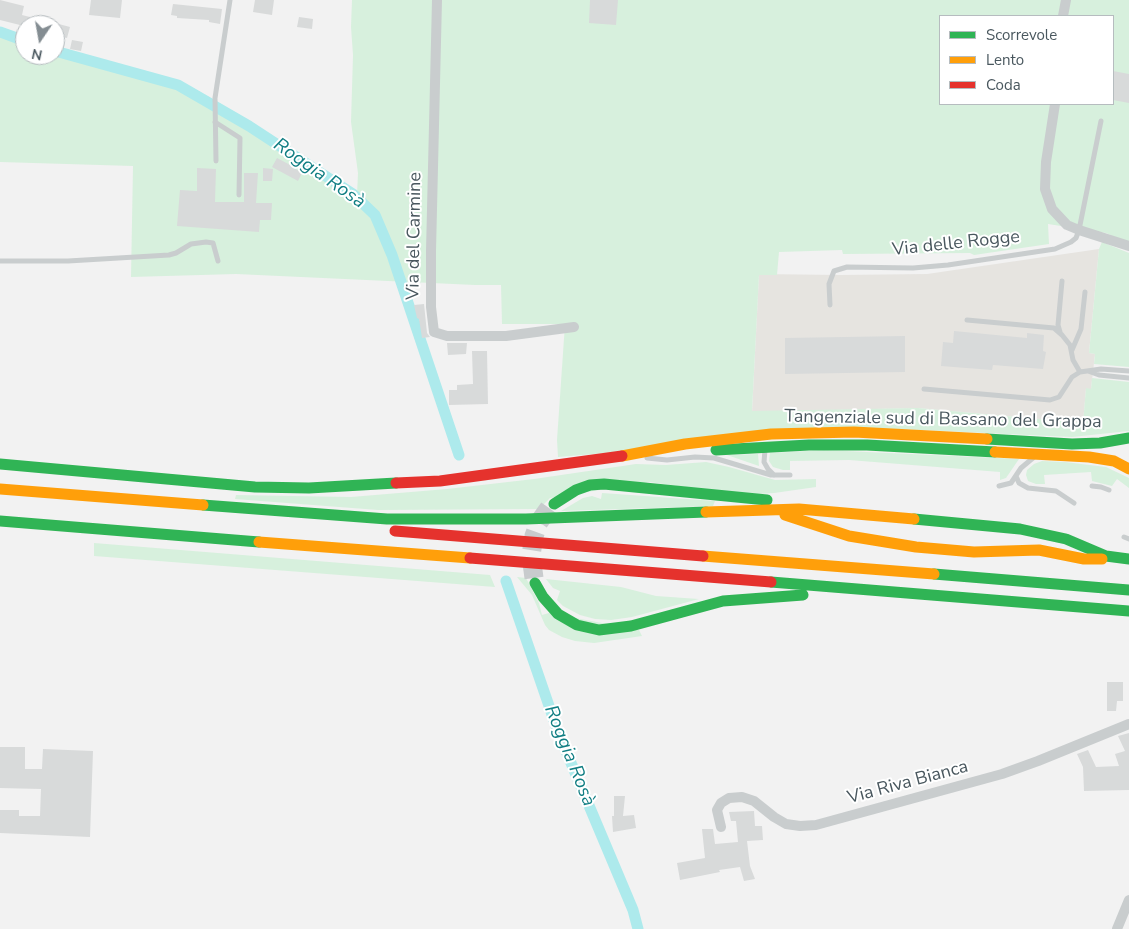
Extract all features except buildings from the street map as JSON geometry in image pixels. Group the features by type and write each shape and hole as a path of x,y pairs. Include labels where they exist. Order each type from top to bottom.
{"main road":[{"name":"Tangenziale sud di Bassano del Grappa","path":"0,464 255,486 309,488 440,481 638,454 744,436 854,432 1083,444 1129,438"},
{"name":"Tangenziale sud di Bassano del Grappa","path":"638,454 808,445 867,446 1095,458 1114,461 1129,469"},
{"path":"554,504 570,493 584,487 610,484 769,500 799,509"},
{"path":"0,489 387,519 526,519 799,509 1020,530 1060,538 1100,554 1124,558"},
{"path":"0,498 1129,590"},
{"path":"768,510 849,536 916,547 974,552 1039,550 1084,559 1124,558"},
{"path":"0,521 1129,611"},
{"path":"536,582 547,602 558,614 581,626 606,630 631,626 703,606 745,598 810,595 900,602 928,595"}],"street":[{"name":"Via del Carmine","path":"438,0 431,269 431,307 434,332 448,336 506,336 574,327"},
{"path":"1063,15 1066,0"},
{"path":"1055,105 1046,162 1045,189 1052,209 1067,225 1129,246"},
{"name":"Via Riva Bianca","path":"721,828 717,810 721,803 730,798 742,797 754,801 774,818 786,824 800,826 816,825 1002,774 1129,724"},
{"path":"1117,929 1129,900"}],"lane":[{"path":"216,161 214,98 226,34 230,0"},
{"path":"215,122 240,138 239,195"},
{"path":"1079,230 1101,122"},
{"name":"Via delle Rogge","path":"830,305 828,284 834,271 847,267 913,268 948,265 1055,249 1072,242 1078,235 1079,230"},
{"path":"0,262 68,261 169,255 191,244 206,242 213,243 218,261"},
{"path":"1060,333 1058,325 1062,281"},
{"path":"1072,350 1081,330 1085,292"},
{"path":"967,320 1052,328 1068,341 1080,372"},
{"path":"924,389 1050,400 1058,397 1072,377 1080,372 1105,369 1129,371"},
{"path":"1087,371 1099,375 1129,378"},
{"path":"774,475 768,470 763,456 770,443 775,440 884,440 993,446 1014,441"},
{"path":"999,486 1011,483 1023,465 1040,455"},
{"path":"624,456 667,460 696,457 714,458 774,475 790,475"},
{"path":"1016,476 1020,483 1032,489 1056,491 1074,503"},
{"path":"1092,486 1109,490"}],"shaded area":[{"path":"1099,249 1089,353 1095,354 1091,389 1086,389 1083,423 918,408 752,412 759,274 927,274"}],"green space":[{"path":"352,0 1129,0 1129,243 1106,233 1048,224 1049,244 974,255 970,253 843,254 842,250 779,252 777,275 759,275 752,411 918,408 1083,423 1086,388 1091,389 1092,378 1129,382 1129,431 1072,437 898,429 558,457 557,440 565,324 502,324 501,285 236,274 131,277 133,166 0,162 0,29 15,34 15,65 65,65 65,51 188,85 221,104 357,195 358,173 351,122"},
{"path":"1102,242 1129,253 1129,367 1094,364 1095,354 1089,353 1099,249"},
{"path":"824,450 1019,459 1006,478 1000,480 1000,472 849,460 790,461 790,470 783,470 773,467 769,461 770,453"},
{"path":"758,454 759,466 727,455"},
{"path":"1042,461 1106,467 1129,478 1129,488 1117,479 1112,486 1092,481 1091,472 1044,475 1045,484 1036,484 1028,481 1027,470 1034,464"},
{"path":"706,462 775,480 816,479 816,487 745,495 649,482 550,498 539,509 378,510 235,499 236,495 351,497 534,479 636,464 666,465"},
{"path":"602,493 715,501 713,506 561,511 583,498 592,496 601,499"},
{"path":"94,543 490,575 495,587 94,556"},
{"path":"517,577 526,578 539,603 542,615 549,613 639,630 642,636 594,643 575,641 562,637 549,630 545,625 532,595"},
{"path":"546,579 621,587 656,596 699,599 632,617 611,620 595,619 580,615 563,606 557,600 560,591 553,588"}],"waterway":[{"name":"Roggia Rosà","path":"0,32 15,37"},
{"name":"Roggia Rosà","path":"65,54 178,85 249,126 353,194 375,215 392,255 459,455"},
{"name":"Roggia Rosà","path":"506,581 558,732 633,910 638,929"}],"tunnel":[{"path":"534,578 531,555 534,536 539,522 549,508"}],"traffic: fast":[{"path":"987,439 1072,444 1100,443 1129,438"},
{"path":"716,450 809,445 867,445 995,452"},
{"path":"0,464 255,487 309,488 396,483"},
{"path":"554,504 576,490 590,485 604,484 767,500"},
{"path":"203,505 387,519 526,519 706,512"},
{"path":"914,519 1020,529 1066,539 1106,556 1129,559"},
{"path":"0,521 259,542"},
{"path":"934,574 1129,590"},
{"path":"771,582 1129,611"},
{"path":"535,583 543,597 558,614 577,625 599,630 631,626 723,601 803,595"}],"traffic: slow":[{"path":"622,456 685,444 771,434 854,432 987,439"},
{"path":"995,452 1089,457 1114,461 1129,469"},
{"path":"0,489 203,505"},
{"path":"706,512 799,509 914,519"},
{"path":"785,515 849,536 916,547 974,552 1039,550 1084,559 1102,559"},
{"path":"259,542 470,558"},
{"path":"703,556 934,574"}],"traffic: jam":[{"path":"396,483 440,481 622,456"},
{"path":"395,531 703,556"},
{"path":"470,558 771,582"}]}
